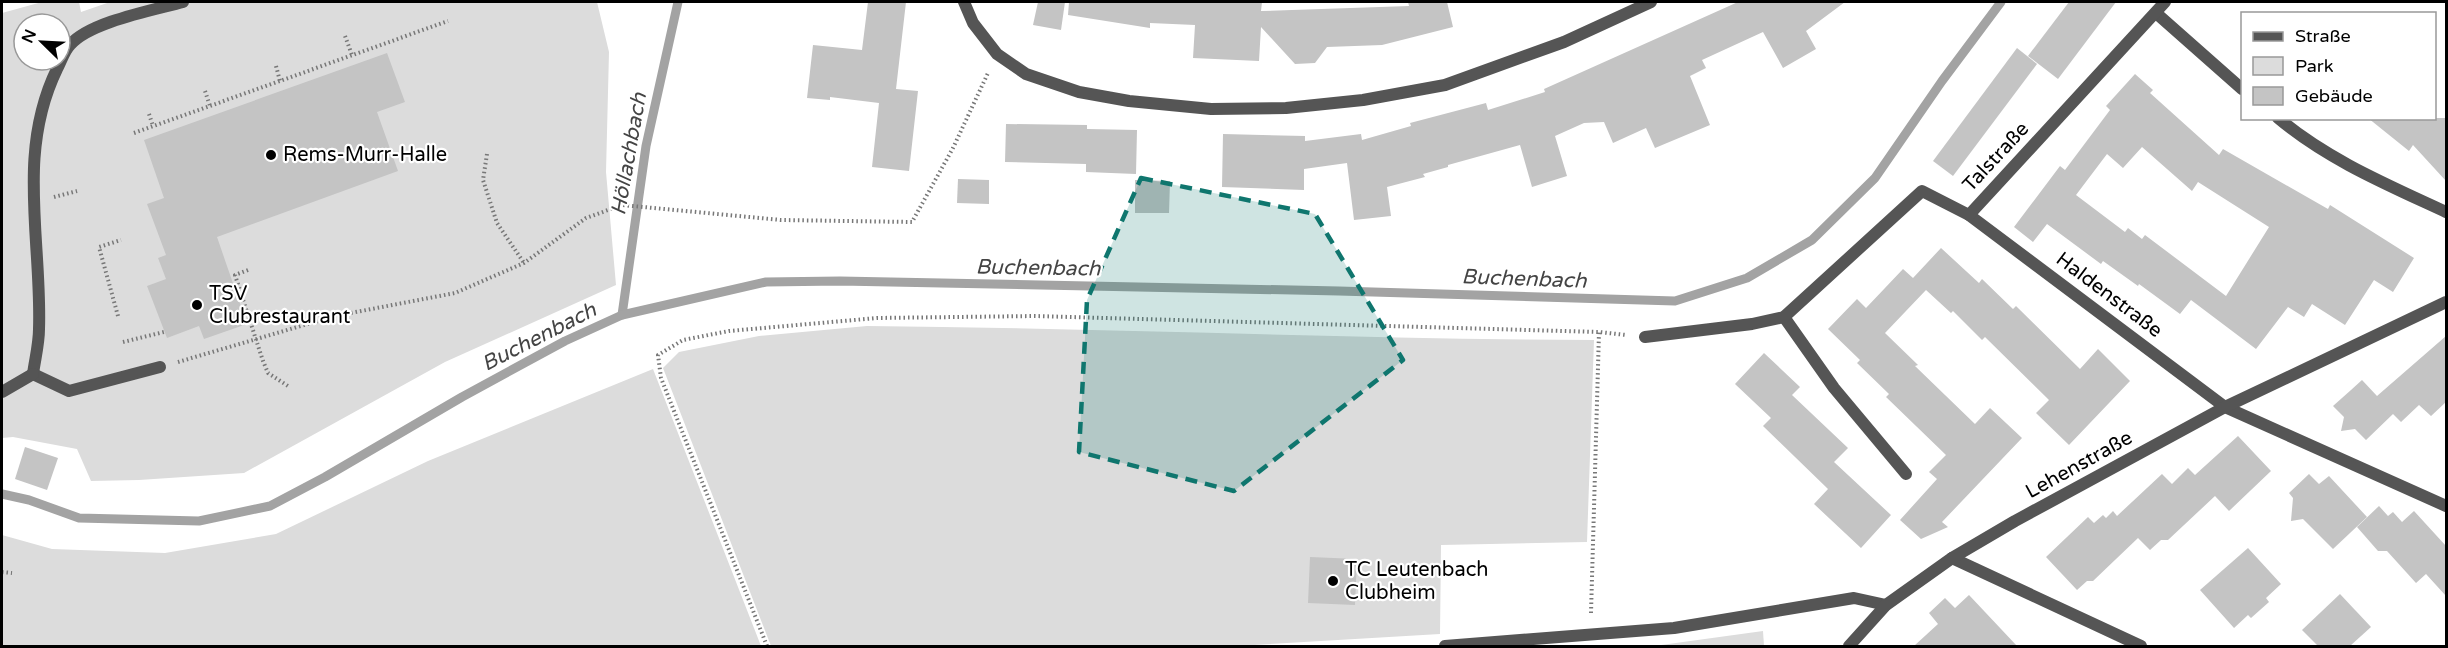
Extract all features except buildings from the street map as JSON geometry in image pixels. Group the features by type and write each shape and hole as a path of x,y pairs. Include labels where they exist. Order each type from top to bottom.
{"street":[{"path":"33,374 39,330 38,271 32,190 39,117 49,87 70,45 94,28 183,2"},
{"path":"964,2 974,23 997,54 1026,74 1079,92 1129,101 1212,109 1286,108 1363,100 1445,85 1564,42 1651,2"},
{"name":"Talstraße","path":"1784,317 1922,191 1969,214 2165,2"},
{"path":"2156,13 2241,88"},
{"path":"2280,120 2294,132 2367,176 2446,212"},
{"name":"Haldenstraße","path":"1969,214 2225,407"},
{"name":"Lehenstraße","path":"1849,646 1886,605 1952,558 2225,407 2446,302"},
{"path":"1645,337 1752,324 1784,317 1834,388 1906,474"},
{"path":"33,374 69,391 160,367"},
{"path":"2,392 33,374"},
{"path":"2225,407 2446,506"},
{"path":"1952,558 2141,646"},
{"path":"1445,646 1674,628 1854,598 1886,605"}],"path":[{"path":"134,133 448,21"},
{"path":"345,36 352,56"},
{"path":"160,367 335,316 455,293 524,262 586,218 622,205 781,220 912,222 953,148 997,54"},
{"path":"276,66 280,81"},
{"path":"205,91 210,106"},
{"path":"149,114 153,126"},
{"path":"487,154 483,180 496,223 524,262"},
{"path":"118,316 99,247 121,240"},
{"path":"248,270 235,275 268,373 288,386"},
{"path":"767,646 661,378 658,355 683,340 729,331 877,318 1035,316 1599,332 1590,636"},
{"path":"123,342 164,332"},
{"path":"2,572 12,573"}],"highlighted area":[{"path":"1141,178 1315,214 1403,360 1234,491 1079,452 1087,300"}],"green space":[{"path":"42,2 79,2 81,12 110,2 597,2 609,52 606,172 616,285 445,362 244,473 91,481 77,449 13,437 2,438 2,13"},
{"path":"867,326 1594,340 1587,542 1441,545 1440,634 1237,646 771,646 663,368 679,352 759,336"},
{"path":"653,369 761,646 2,646 2,535 52,549 165,553 276,534 428,461"},
{"path":"1763,631 1764,646 1654,646"}],"waterway":[{"name":"Höllachbach","path":"622,315 646,146 678,2"},
{"name":"Buchenbach","path":"2,494 29,500 79,518 199,521 270,506 565,341 622,315 766,282 840,281 1339,291 1675,301 1747,278 1812,240 1875,178 1942,81 2001,2"}],"place":[{"name":"Rems-Murr-Halle","path":"271,155"},
{"name":"TSV Clubrestaurant","path":"197,305"},
{"name":"TC Leutenbach Clubheim","path":"1333,581"}]}
